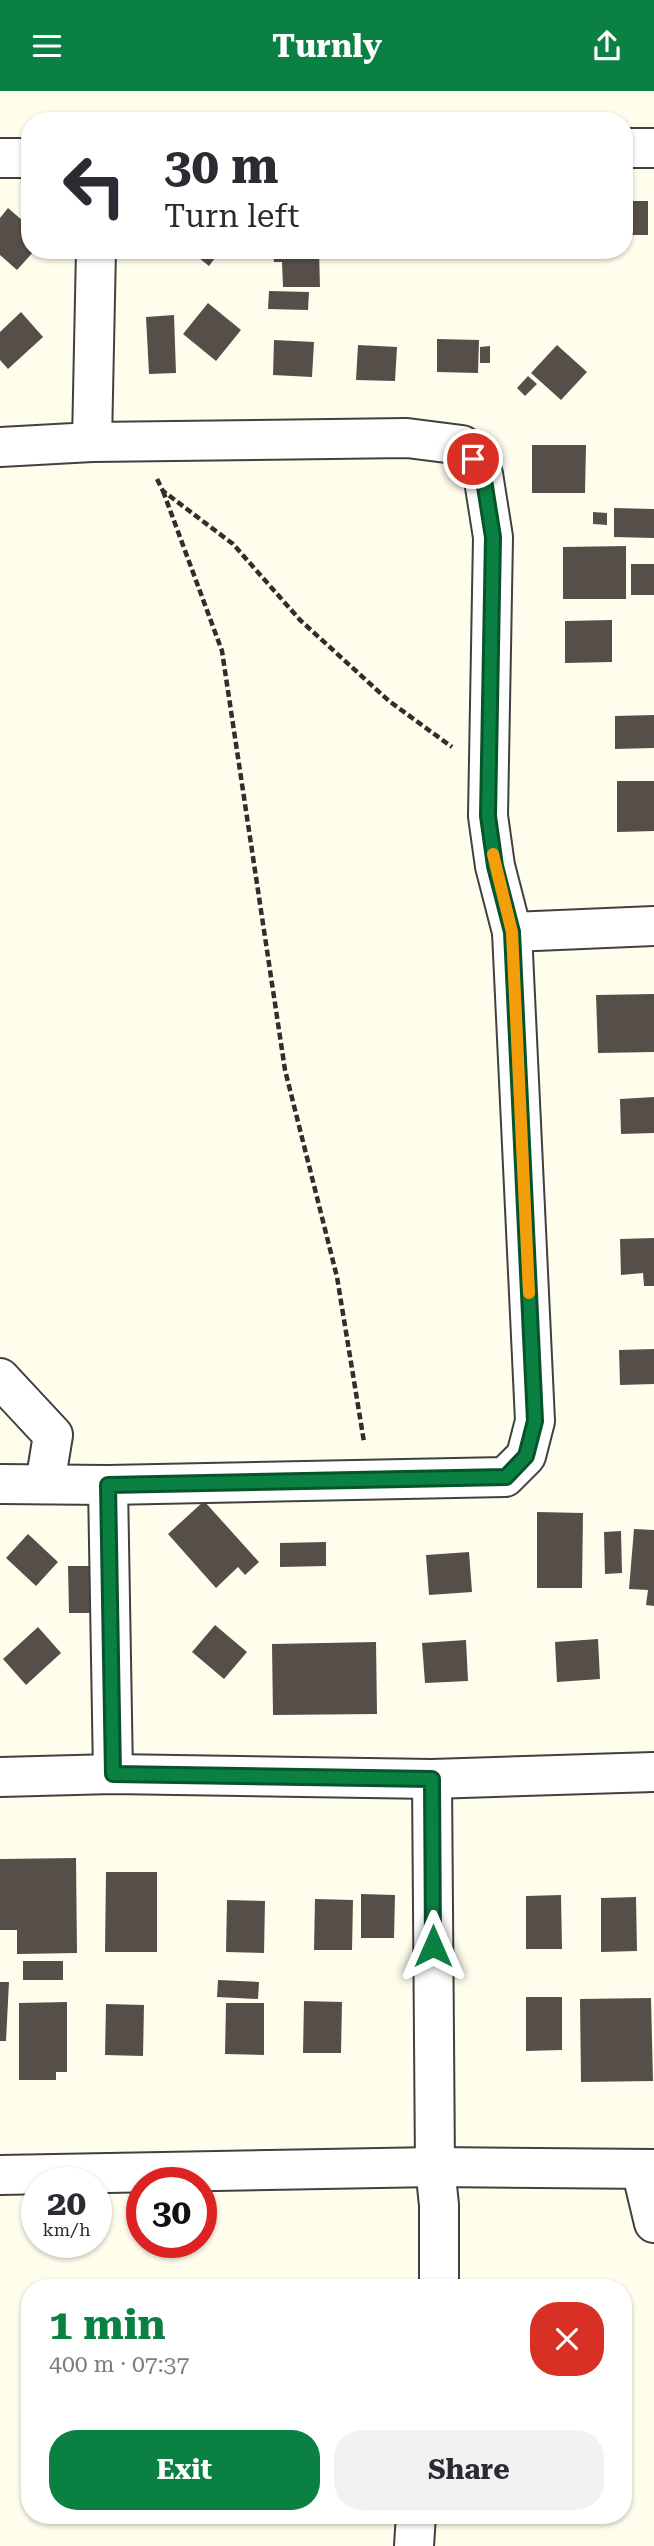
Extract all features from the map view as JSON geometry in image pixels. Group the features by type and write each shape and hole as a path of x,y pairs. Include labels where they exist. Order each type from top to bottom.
{"street":[{"path":"633,148 654,148"},
{"path":"0,158 21,158"},
{"path":"92,442 96,259"},
{"path":"0,447 92,442 407,438 462,445 483,474 493,537 488,816 495,866 512,932 535,1421 526,1456 506,1477 108,1485 0,1484"},
{"path":"512,932 654,926"},
{"path":"0,1378 53,1435 45,1484"},
{"path":"108,1485 113,1774"},
{"path":"0,1777 113,1774 432,1779 654,1772"},
{"path":"432,1779 435,2167 439,2205 439,2279"},
{"path":"0,2175 435,2167 648,2169 654,2223"},
{"path":"414,2546 415,2524"}],"path":[{"path":"137,442 163,491 222,651 285,1070 337,1277 364,1445 365,1480"},
{"path":"163,491 233,544 300,620 389,701 489,775"}],"building":[{"path":"633,201 648,201 648,235 633,235"},
{"path":"8,208 21,219 21,259 27,259 17,270 0,255 0,218"},
{"path":"200,259 214,259 209,266"},
{"path":"274,259 319,259 320,287 283,287 282,262 274,262"},
{"path":"269,291 309,292 308,310 268,309"},
{"path":"208,303 241,330 216,361 183,334"},
{"path":"21,312 43,337 8,369 0,360 0,332"},
{"path":"174,315 176,373 149,374 146,317"},
{"path":"437,339 479,340 478,373 437,372"},
{"path":"274,340 314,342 312,377 273,375"},
{"path":"358,345 397,347 395,381 356,380"},
{"path":"557,345 587,372 561,400 531,373"},
{"path":"490,346 490,363 480,363 480,347"},
{"path":"528,376 537,384 525,396 517,388"},
{"path":"532,445 586,445 585,493 532,493"},
{"path":"614,508 654,509 654,538 614,537"},
{"path":"593,512 607,513 607,525 593,524"},
{"path":"626,546 626,599 563,599 563,547"},
{"path":"631,564 654,564 654,595 631,595"},
{"path":"612,620 612,662 565,663 565,621"},
{"path":"654,715 654,748 615,749 615,716"},
{"path":"617,781 654,781 654,831 617,832"},
{"path":"654,994 654,1052 598,1053 596,995"},
{"path":"654,1097 654,1133 621,1134 620,1099"},
{"path":"654,1238 654,1286 644,1286 643,1273 621,1275 620,1239"},
{"path":"654,1349 654,1384 620,1385 619,1350"},
{"path":"204,1501 259,1562 245,1575 238,1567 216,1588 168,1534"},
{"path":"537,1512 583,1513 582,1588 537,1588"},
{"path":"634,1529 654,1530 654,1606 646,1605 648,1590 629,1589"},
{"path":"621,1531 622,1573 605,1574 604,1532"},
{"path":"28,1534 58,1562 36,1586 6,1558"},
{"path":"326,1542 326,1566 280,1567 280,1543"},
{"path":"469,1552 472,1592 429,1595 426,1555"},
{"path":"68,1566 94,1566 95,1613 69,1613"},
{"path":"215,1625 247,1652 224,1679 192,1652"},
{"path":"38,1627 61,1653 26,1685 3,1659"},
{"path":"598,1639 600,1679 557,1682 555,1642"},
{"path":"466,1640 468,1681 425,1683 422,1643"},
{"path":"376,1642 377,1714 273,1715 272,1644"},
{"path":"76,1858 77,1953 17,1954 17,1930 0,1930 0,1859"},
{"path":"106,1872 157,1872 157,1952 105,1952"},
{"path":"361,1894 395,1895 394,1938 361,1938"},
{"path":"561,1895 562,1949 526,1949 526,1896"},
{"path":"636,1897 637,1951 601,1952 601,1898"},
{"path":"315,1899 353,1900 352,1950 314,1950"},
{"path":"227,1900 265,1901 264,1953 226,1952"},
{"path":"23,1961 63,1961 63,1980 23,1980"},
{"path":"218,1980 259,1982 258,1999 217,1997"},
{"path":"0,1982 9,1982 6,2041 0,2041"},
{"path":"526,1997 562,1997 562,2050 526,2051"},
{"path":"651,1998 653,2081 581,2082 580,1999"},
{"path":"304,2001 342,2002 341,2053 303,2053"},
{"path":"67,2002 67,2072 56,2072 56,2080 19,2080 19,2003"},
{"path":"226,2003 264,2003 264,2055 225,2054"},
{"path":"106,2004 144,2005 143,2056 105,2055"}],"slow traffic":[{"path":"493,854 512,932 529,1293"}],"route":[{"path":"433,1946 432,1779 113,1774 108,1485 506,1477 526,1456 535,1421 512,932 495,866 488,816 493,537 483,474 473,459"}]}
